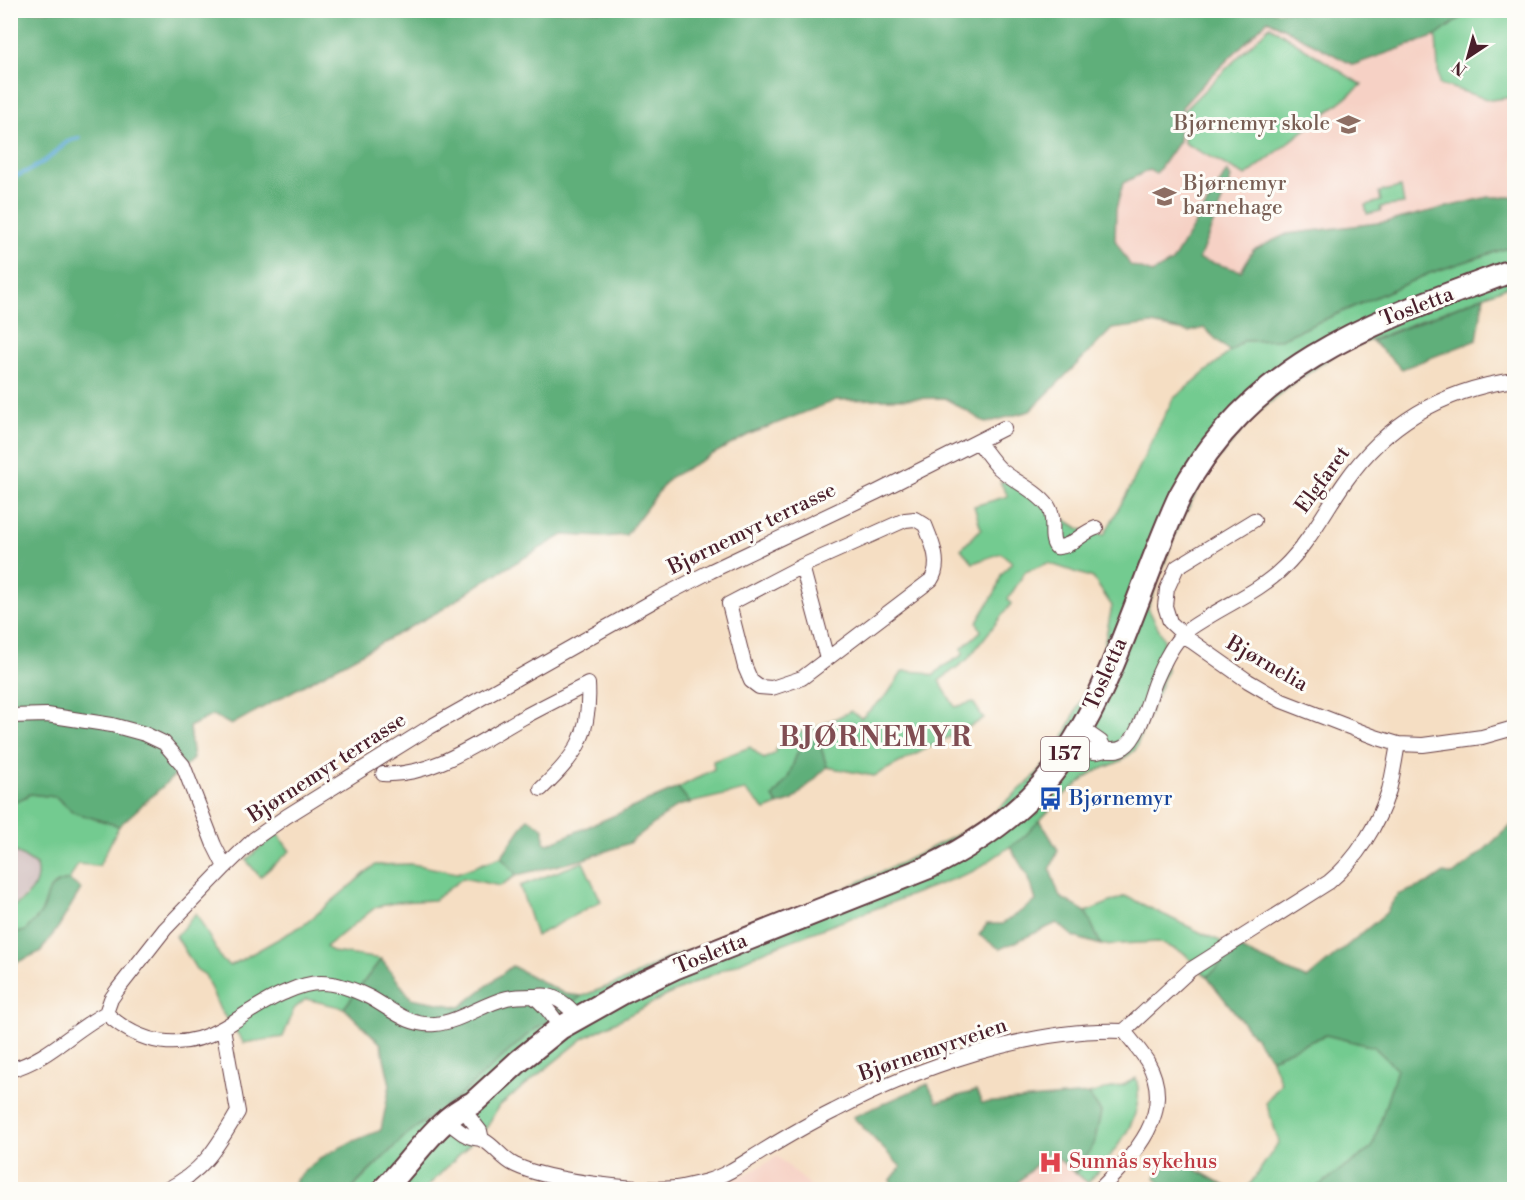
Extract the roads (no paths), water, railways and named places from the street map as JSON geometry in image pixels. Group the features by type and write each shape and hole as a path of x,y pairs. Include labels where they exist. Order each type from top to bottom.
{"main road":[{"name":"Tosletta","path":"461,1115 519,1061 568,1023 624,992 674,968 905,877 961,851 996,826 1035,792 1077,735 1098,696 1179,496 1195,468 1232,422 1293,368 1337,342 1392,316 1515,270"},
{"name":"157","path":"383,1190 402,1171 411,1156 461,1115"}],"street":[{"name":"Elgfaret","path":"1183,634 1249,594 1284,567 1311,533 1345,481 1365,457 1392,431 1443,398 1491,383 1515,380"},
{"name":"Bjørnemyr terrasse","path":"106,1013 111,999 165,928 254,838 286,816 430,727 536,666 711,571 1004,428"},
{"path":"978,442 1000,469 1048,507 1053,520 1053,544 1056,547 1063,547 1084,532 1096,528"},
{"path":"915,519 925,525 936,557 937,569 931,580 903,603 802,678 772,688 755,685 745,668 729,604 802,566 905,520 915,519"},
{"name":"Bjørnelia","path":"1254,520 1177,567 1167,589 1165,606 1170,622 1183,634 1248,681 1282,701 1398,744 1435,743 1482,737 1515,728"},
{"path":"802,566 827,659"},
{"path":"1077,735 1101,742 1105,750 1114,751 1120,750 1131,741 1162,665 1183,634"},
{"path":"383,774 407,773 430,766 588,684 589,708 578,747 566,764 541,789"},
{"path":"10,716 47,715 112,724 164,742 183,765 225,867"},
{"path":"1099,1190 1126,1163 1143,1139 1153,1120 1157,1104 1158,1094 1148,1062 1124,1031 1190,970 1329,882 1349,865 1380,814 1390,788 1398,744"},
{"path":"10,1070 46,1054 68,1040 90,1021 106,1013 128,1031 158,1042 188,1041 222,1028 278,995 303,985 321,983 367,996 403,1018 425,1024 449,1021 507,998 532,996 548,996 566,1005 568,1023 554,1017 543,1003 532,996"},
{"path":"166,1190 183,1181 214,1152 238,1112 222,1028"},
{"name":"Bjørnemyrveien","path":"461,1115 468,1136 483,1140 515,1165 557,1177 641,1188 675,1188 711,1180 833,1111 920,1072 983,1051 1020,1042 1089,1031 1124,1031"}],"waterway":[{"path":"10,178 33,168 65,144 79,138"}],"place":[{"name":"Bjørnemyr skole","path":"1348,124"},
{"name":"Bjørnemyr barnehage","path":"1165,196"},
{"name":"Bjørnemyr","path":"1051,799"},
{"name":"Sunnås sykehus","path":"1051,1162"}],"district":[{"name":"BJØRNEMYR","path":"876,738"}]}
